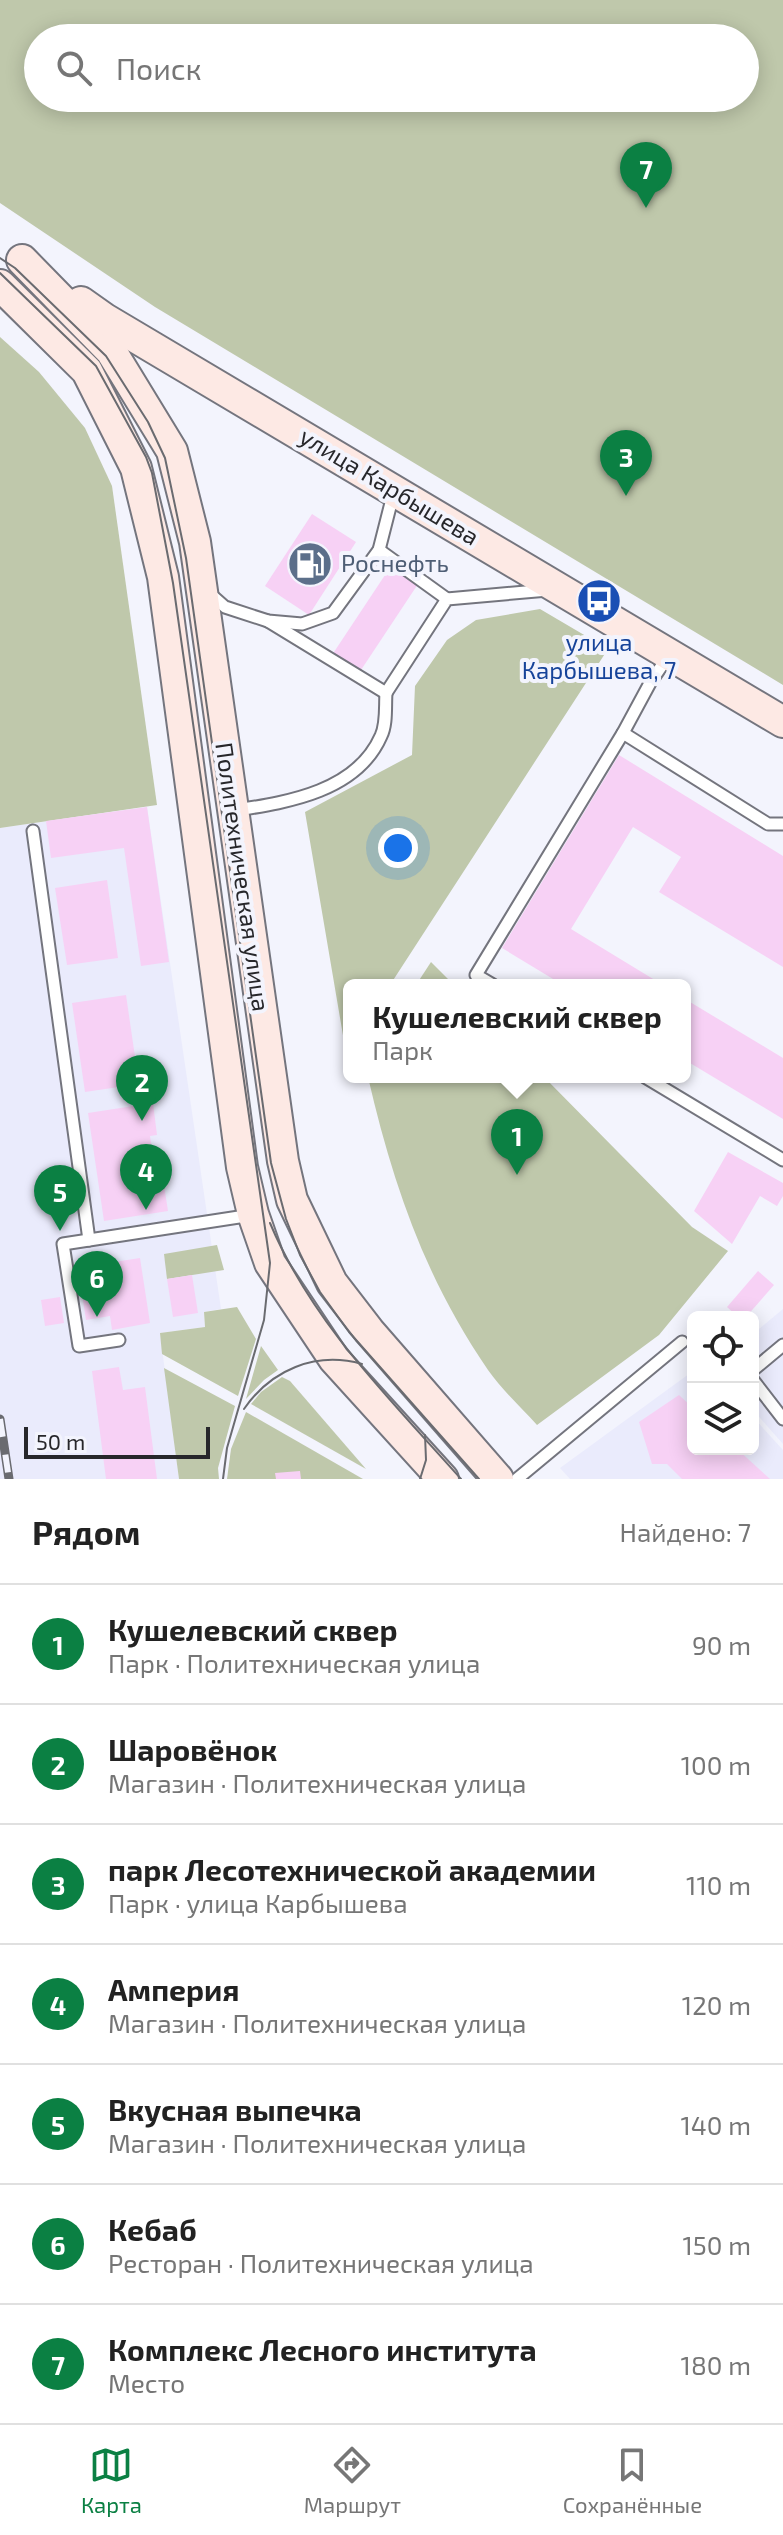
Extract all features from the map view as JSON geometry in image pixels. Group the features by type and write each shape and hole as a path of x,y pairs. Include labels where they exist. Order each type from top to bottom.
{"main road":[{"name":"улица Карбышева","path":"11,253 105,319 783,722"},
{"name":"Политехническая улица","path":"11,253 111,351 172,451 195,542 283,1161 292,1200 332,1283 369,1331 498,1479"},
{"name":"Политехническая улица","path":"0,285 87,371 136,468 163,577 242,1167 253,1214 270,1263 334,1359 443,1479"}],"lane":[{"path":"201,587 225,607 268,621 302,624 333,613 379,550 394,490"},
{"path":"379,550 447,599 560,589"},
{"path":"232,810 311,796 367,761 383,734 386,693 447,599"},
{"path":"268,621 386,693"},
{"path":"483,979 476,975 623,733 650,683 670,655"},
{"path":"623,733 768,824 783,824"},
{"path":"33,831 89,1240"},
{"path":"655,1083 783,1160"},
{"path":"119,1340 79,1346 63,1244 253,1214"},
{"path":"517,1479 682,1342"},
{"path":"759,1365 783,1345"},
{"path":"755,1383 783,1419"}],"shaded area":[{"path":"147,807 221,1309 204,1312 205,1327 160,1333 179,1479 0,1479 0,828"},
{"path":"783,1309 783,1444 759,1417 759,1329"},
{"path":"687,1375 687,1455 759,1455 759,1424 783,1450 783,1479 570,1479 560,1468"}],"green space":[{"path":"0,0 783,0 783,685 155,307 0,203"},
{"path":"0,337 39,372 85,428 112,486 157,805 0,828"},
{"path":"540,609 608,649 394,979 343,979 343,1035 305,812 412,755 415,686 447,640 476,620"},
{"path":"431,962 448,979 420,979"},
{"path":"370,1083 550,1083 692,1227 728,1251 659,1335 537,1425 488,1370 446,1301 400,1193"},
{"path":"217,1245 224,1270 167,1279 164,1254"},
{"path":"237,1307 256,1339 238,1396 162,1354 160,1333 205,1327 204,1312"},
{"path":"261,1346 278,1370 246,1399"},
{"path":"164,1368 235,1406 218,1468 219,1479 179,1479"},
{"path":"282,1377 290,1381 366,1469 251,1404 261,1392"},
{"path":"246,1412 363,1479 227,1479 231,1449"}],"building":[{"name":"Роснефть","path":"312,514 356,542 309,615 265,586"},
{"path":"393,563 420,581 359,673 332,655"},
{"path":"619,755 783,856 783,967 659,892 681,857 633,827 571,929 653,979 553,979 502,948"},
{"path":"147,807 169,962 141,966 124,848 51,858 46,821"},
{"path":"107,880 118,958 67,965 55,888"},
{"path":"126,995 139,1084 85,1092 72,1003"},
{"path":"691,1003 783,1058 783,1119 691,1064"},
{"path":"153,1103 157,1135 150,1136 156,1180 163,1179 168,1211 104,1221 88,1113"},
{"path":"728,1152 783,1183 783,1196 777,1206 760,1196 732,1244 694,1211"},
{"path":"140,1258 150,1323 112,1330 110,1316 86,1320 80,1281 104,1278 101,1264"},
{"path":"758,1271 774,1285 751,1311 731,1311 727,1307"},
{"path":"192,1275 198,1313 173,1317 167,1279"},
{"path":"60,1297 64,1323 45,1326 41,1300"},
{"path":"119,1367 123,1390 145,1387 157,1479 106,1479 92,1371"},
{"path":"679,1395 687,1402 687,1455 744,1455 770,1479 682,1479 667,1464 652,1464 639,1422"},
{"path":"300,1471 301,1479 276,1479 275,1473"}],"tram line":[{"path":"0,258 15,268 106,356 148,422 165,458 186,558 271,1163 286,1219 300,1255 320,1292 349,1332 479,1479"},
{"path":"0,273 96,366 152,473 173,583 270,1263 264,1320 227,1448 223,1479"},
{"path":"270,1223 287,1259 330,1327 380,1389 461,1479"},
{"path":"244,1409 267,1384 296,1367 328,1360 362,1364"},
{"path":"420,1479 426,1460 425,1435"}],"railway":[{"path":"0,1419 9,1479"}],"place":[{"name":"Комплекс Лесного института","path":"646,208"},
{"name":"парк Лесотехнической академии","path":"626,496"},
{"name":"Роснефть","path":"310,564"},
{"name":"улица Карбышева, 7","path":"599,601"},
{"name":"Шаровёнок","path":"142,1121"},
{"name":"Кушелевский сквер","path":"517,1175"},
{"name":"Амперия","path":"146,1210"},
{"name":"Вкусная выпечка","path":"60,1231"},
{"name":"Кебаб","path":"97,1317"}]}
